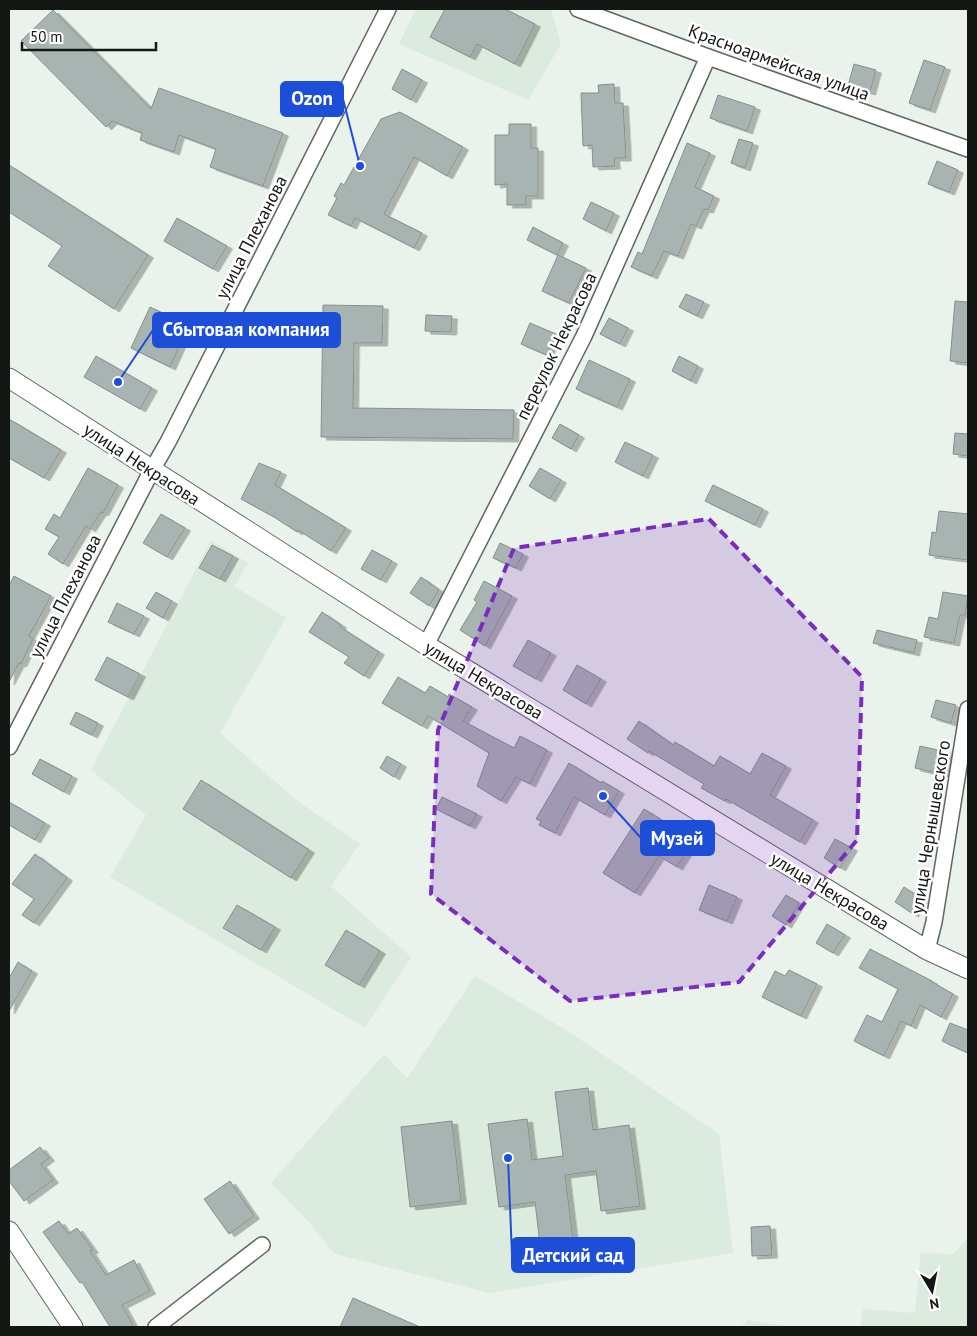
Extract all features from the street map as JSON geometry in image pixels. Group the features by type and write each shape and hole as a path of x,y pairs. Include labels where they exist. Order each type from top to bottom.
{"street":[{"name":"улица Плеханова","path":"9,747 168,442 388,9"},
{"name":"Красноармейская улица","path":"578,9 968,149"},
{"name":"переулок Некрасова","path":"426,645 584,336 708,57"},
{"name":"улица Некрасова","path":"9,378 426,645 927,950 968,969"},
{"name":"улица Чернышевского","path":"927,950 934,922 968,709"},
{"path":"9,1231 73,1327"},
{"path":"156,1327 262,1245"}],"highlighted area":[{"path":"709,519 862,677 857,840 739,982 570,1001 431,894 438,730 514,548"}],"shaded area":[{"path":"416,9 551,9 561,44 528,100 399,44"},
{"path":"211,540 248,563 234,586 286,618 220,733 295,799 360,844 331,886 411,957 365,1028 110,877 146,815 91,770"},
{"path":"475,976 571,1033 719,1134 733,1253 490,1293 335,1254 305,1218 271,1183 384,1054 407,1078"},
{"path":"968,1238 968,1327 860,1327 863,1309 915,1313 921,1253 953,1254"},
{"path":"748,1320 793,1327 740,1327"}],"building":[{"path":"445,9 505,9 535,24 515,64 477,44 470,57 430,37"},
{"path":"53,10 151,109 159,88 283,133 263,186 210,167 216,149 179,135 174,152 140,140 142,133 112,121 106,127 21,41"},
{"path":"924,60 945,67 930,110 909,103"},
{"path":"854,64 876,70 870,92 848,86"},
{"path":"402,69 422,80 411,100 392,89"},
{"path":"614,84 615,103 623,103 626,158 614,158 615,166 593,167 592,145 583,146 581,93 599,93 598,85"},
{"path":"718,95 755,107 747,131 710,118"},
{"path":"400,112 463,147 447,176 414,157 384,214 422,233 414,248 355,218 351,226 328,215 337,198 334,196 341,183 344,185 381,119"},
{"path":"509,124 531,124 531,148 538,148 538,196 526,196 526,205 507,205 507,184 495,185 495,135 509,135"},
{"path":"739,139 753,143 745,168 731,163"},
{"path":"687,143 710,153 695,187 714,196 708,210 704,209 696,226 691,224 678,256 664,251 652,276 631,267 638,252 642,254"},
{"path":"937,161 958,170 949,192 928,184"},
{"path":"9,165 148,255 114,309 48,266 62,246 9,212"},
{"path":"591,202 614,213 606,231 583,219"},
{"path":"177,218 227,246 213,269 164,241"},
{"path":"533,227 563,243 557,255 527,240"},
{"path":"558,255 586,268 569,303 542,291"},
{"path":"686,294 704,302 697,316 679,307"},
{"path":"955,301 968,302 968,363 950,361"},
{"path":"323,305 383,306 382,343 354,343 353,408 514,410 513,439 321,437"},
{"path":"150,307 189,325 170,367 131,348"},
{"path":"426,315 452,316 451,332 425,331"},
{"path":"609,318 628,328 620,344 600,334"},
{"path":"530,323 556,334 547,355 521,344"},
{"path":"96,356 152,388 140,409 84,377"},
{"path":"679,356 698,366 691,381 672,371"},
{"path":"589,360 630,379 617,407 576,389"},
{"path":"9,419 61,450 44,478 9,458"},
{"path":"560,424 579,435 571,449 552,438"},
{"path":"955,433 968,434 968,456 953,454"},
{"path":"625,442 653,455 643,476 615,462"},
{"path":"259,463 281,472 275,485 346,528 331,551 298,530 297,532 241,499"},
{"path":"88,468 118,485 103,513 101,512 90,529 86,526 63,564 48,554 59,537 45,529 54,514 60,518"},
{"path":"540,468 561,480 550,499 529,486"},
{"path":"713,485 763,509 755,525 705,501"},
{"path":"939,511 968,514 968,560 929,555 932,532 936,533"},
{"path":"161,514 185,528 167,557 143,543"},
{"path":"500,543 523,554 516,568 493,558"},
{"path":"212,545 233,556 220,579 199,568"},
{"path":"372,550 392,561 381,580 361,569"},
{"path":"14,576 51,596 29,636 33,639 21,664 19,663 9,682 9,585"},
{"path":"421,577 439,590 429,606 410,593"},
{"path":"484,581 512,596 485,646 460,630 477,602 474,600"},
{"path":"156,592 172,601 163,618 146,608"},
{"path":"943,592 968,596 965,615 960,615 954,643 924,637 929,617 938,619"},
{"path":"117,603 144,616 134,634 108,622"},
{"path":"322,612 341,625 340,627 379,652 364,676 344,663 349,657 309,632"},
{"path":"877,630 917,640 914,653 873,643"},
{"path":"528,640 551,653 536,679 513,666"},
{"path":"107,657 140,674 128,697 95,680"},
{"path":"577,665 601,679 586,704 563,690"},
{"path":"398,677 425,693 430,686 448,697 449,694 472,707 463,721 514,748 520,736 547,750 530,784 516,777 501,801 477,786 489,753 428,716 422,726 382,703"},
{"path":"936,700 956,705 951,723 931,717"},
{"path":"76,712 98,723 92,735 70,724"},
{"path":"639,721 673,745 675,742 714,766 720,756 750,774 762,753 786,766 770,795 813,820 800,842 726,799 725,801 701,788 704,784 627,739"},
{"path":"920,746 951,753 946,775 915,768"},
{"path":"387,756 401,764 394,777 380,768"},
{"path":"40,759 72,776 64,792 32,774"},
{"path":"569,763 601,783 602,781 619,791 605,815 574,797 555,833 539,825 541,821 536,819"},
{"path":"201,780 309,850 291,878 183,809"},
{"path":"442,797 477,814 470,826 436,809"},
{"path":"9,802 45,823 35,840 9,825"},
{"path":"644,809 693,842 677,867 659,856 635,893 603,873"},
{"path":"835,839 852,848 840,868 824,858"},
{"path":"35,854 67,878 34,923 22,915 34,899 12,884"},
{"path":"709,885 737,897 727,921 699,910"},
{"path":"904,887 922,899 913,914 895,902"},
{"path":"786,895 799,903 786,925 772,916"},
{"path":"237,905 275,927 261,950 223,928"},
{"path":"827,924 845,935 833,953 816,943"},
{"path":"346,930 380,951 359,985 325,965"},
{"path":"870,949 953,994 941,1017 920,1005 911,1026 901,1021 884,1056 854,1041 867,1015 882,1022 898,989 859,968"},
{"path":"18,962 32,971 9,1011 9,978"},
{"path":"789,970 817,984 801,1016 762,997 775,971 785,976"},
{"path":"950,1023 968,1030 968,1053 942,1041"},
{"path":"588,1088 593,1130 629,1125 640,1206 601,1211 596,1171 565,1175 573,1240 540,1244 535,1202 499,1207 488,1124 527,1119 532,1160 563,1156 555,1092"},
{"path":"452,1121 461,1201 410,1207 401,1127"},
{"path":"40,1147 49,1158 41,1164 53,1180 24,1201 9,1181 9,1170"},
{"path":"230,1181 254,1216 229,1234 204,1199"},
{"path":"59,1221 68,1234 77,1228 93,1250 90,1251 106,1275 134,1260 150,1291 122,1305 134,1327 110,1327 82,1282 80,1283 43,1232"},
{"path":"770,1226 772,1255 752,1256 751,1227"},
{"path":"353,1298 420,1327 340,1327"}],"place":[{"name":"Ozon","path":"360,166"},
{"name":"Сбытовая компания","path":"118,382"},
{"name":"Музей","path":"603,796"},
{"name":"Детский сад","path":"508,1158"}]}
